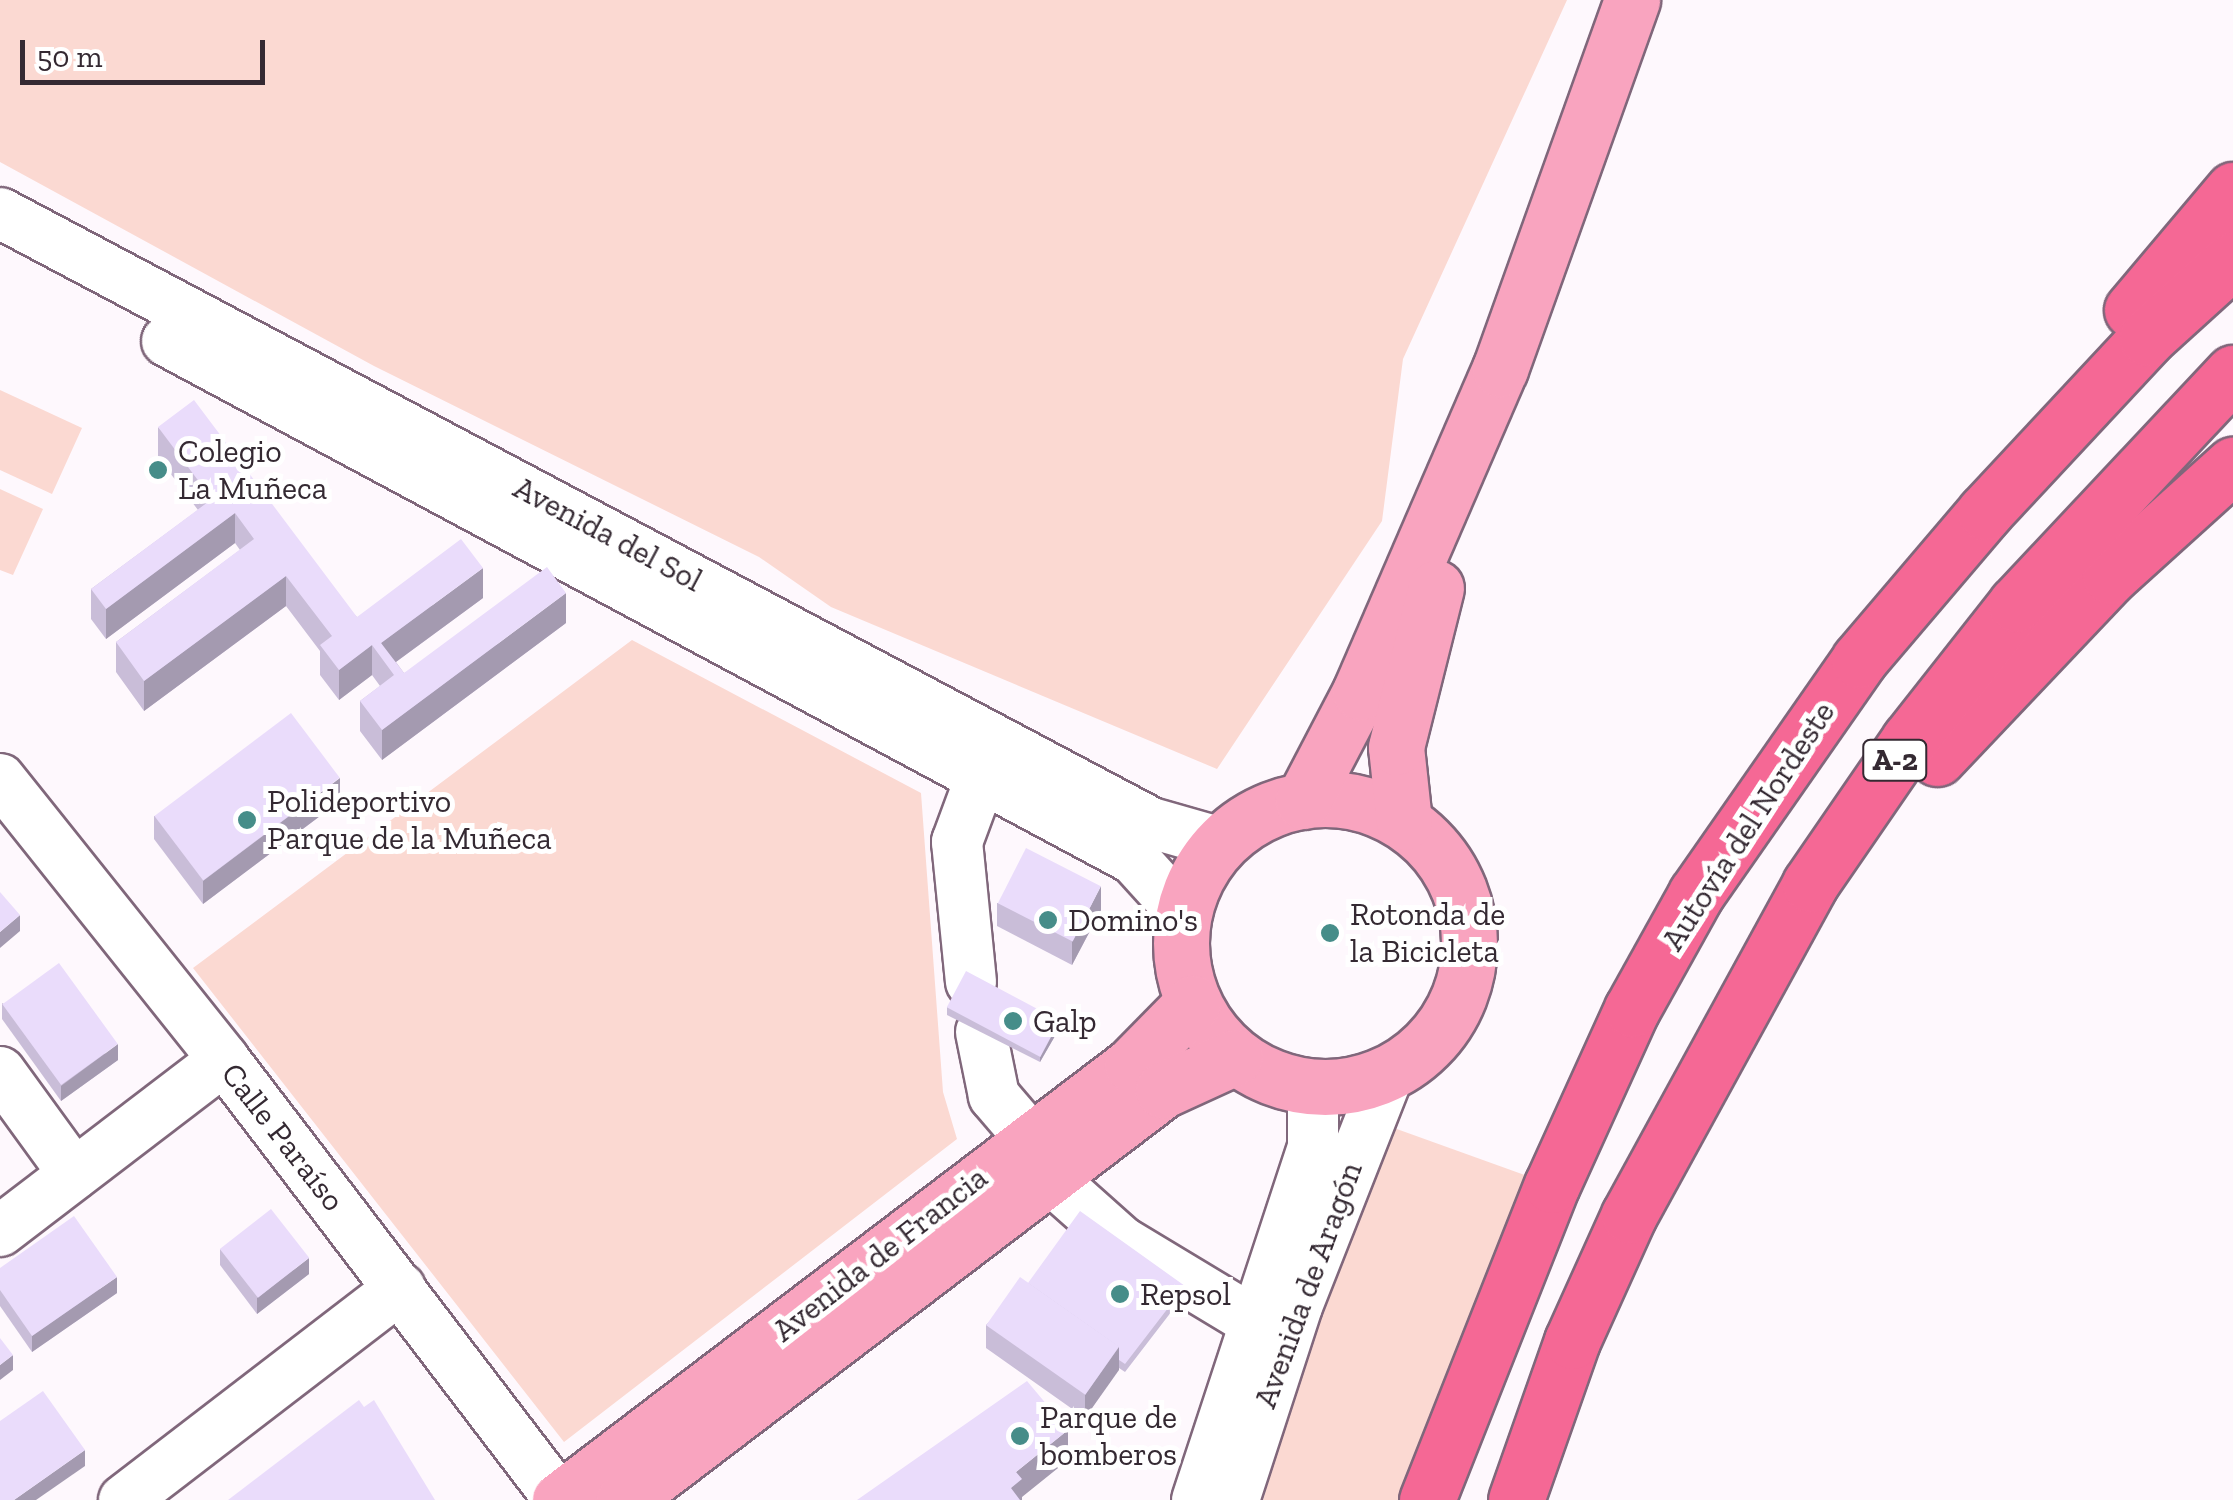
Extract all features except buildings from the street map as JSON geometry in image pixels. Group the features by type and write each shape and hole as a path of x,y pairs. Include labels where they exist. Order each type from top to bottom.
{"highway":[{"path":"1985,512 2074,374 2233,190"},
{"name":"Autovía del Nordeste","path":"1427,1500 1552,1185 1632,1009 1696,894 1859,660 1985,512 2147,338 2233,260"},
{"name":"A-2","path":"1516,1500 1572,1341 1698,1080 1810,884 1909,740 2076,533 2233,372"},
{"path":"1698,1080 1939,755 2110,576 2233,465"}],"main road":[{"path":"1404,822 1396,746 1402,708 1500,369 1632,0"},
{"path":"1303,801 1360,692 1500,369"},
{"path":"1303,801 1360,804 1404,822 1449,872 1464,902 1470,952 1458,1001 1440,1029 1389,1072 1353,1085 1314,1087 1272,1078 1235,1057 1193,1003 1183,974 1183,913 1197,876 1221,843 1273,808 1303,801"},
{"name":"Avenida de Francia","path":"624,1500 1040,1157 1193,1003"},
{"name":"Avenida de Francia","path":"560,1500 1040,1157 1163,1090 1235,1057"}],"street":[{"name":"Avenida del Sol","path":"0,213 1151,823 1221,843"},
{"name":"Avenida del Sol","path":"0,251 1134,859 1183,913"},
{"path":"971,982 957,842 981,777"},
{"name":"Calle Paraíso","path":"0,779 224,1060 560,1500"},
{"path":"981,1032 994,1096 1040,1157 1122,1242 1253,1321"},
{"path":"0,1231 224,1060"},
{"path":"0,1072 74,1174"},
{"name":"Avenida de Aragón","path":"1234,1500 1298,1306 1389,1072"},
{"name":"Avenida de Aragón","path":"1196,1500 1313,1147 1314,1087"},
{"path":"124,1500 400,1288"}],"shaded area":[{"path":"0,0 1567,0 1403,359 1382,521 1217,769 831,607 759,557 374,366 0,162"},
{"path":"0,390 82,428 52,494 0,470"},
{"path":"0,489 43,509 13,575 0,570"},
{"path":"632,640 921,793 943,1092 957,1139 564,1442 193,968"},
{"path":"1394,1128 1552,1185 1427,1500 1263,1500 1316,1322"}],"place":[{"name":"Colegio La Muñeca","path":"158,470"},
{"name":"Polideportivo Parque de la Muñeca","path":"247,820"},
{"name":"Domino's","path":"1048,920"},
{"name":"Rotonda de la Bicicleta","path":"1330,933"},
{"name":"Galp","path":"1013,1021"},
{"name":"Repsol","path":"1120,1294"},
{"name":"Parque de bomberos","path":"1020,1436"}]}
